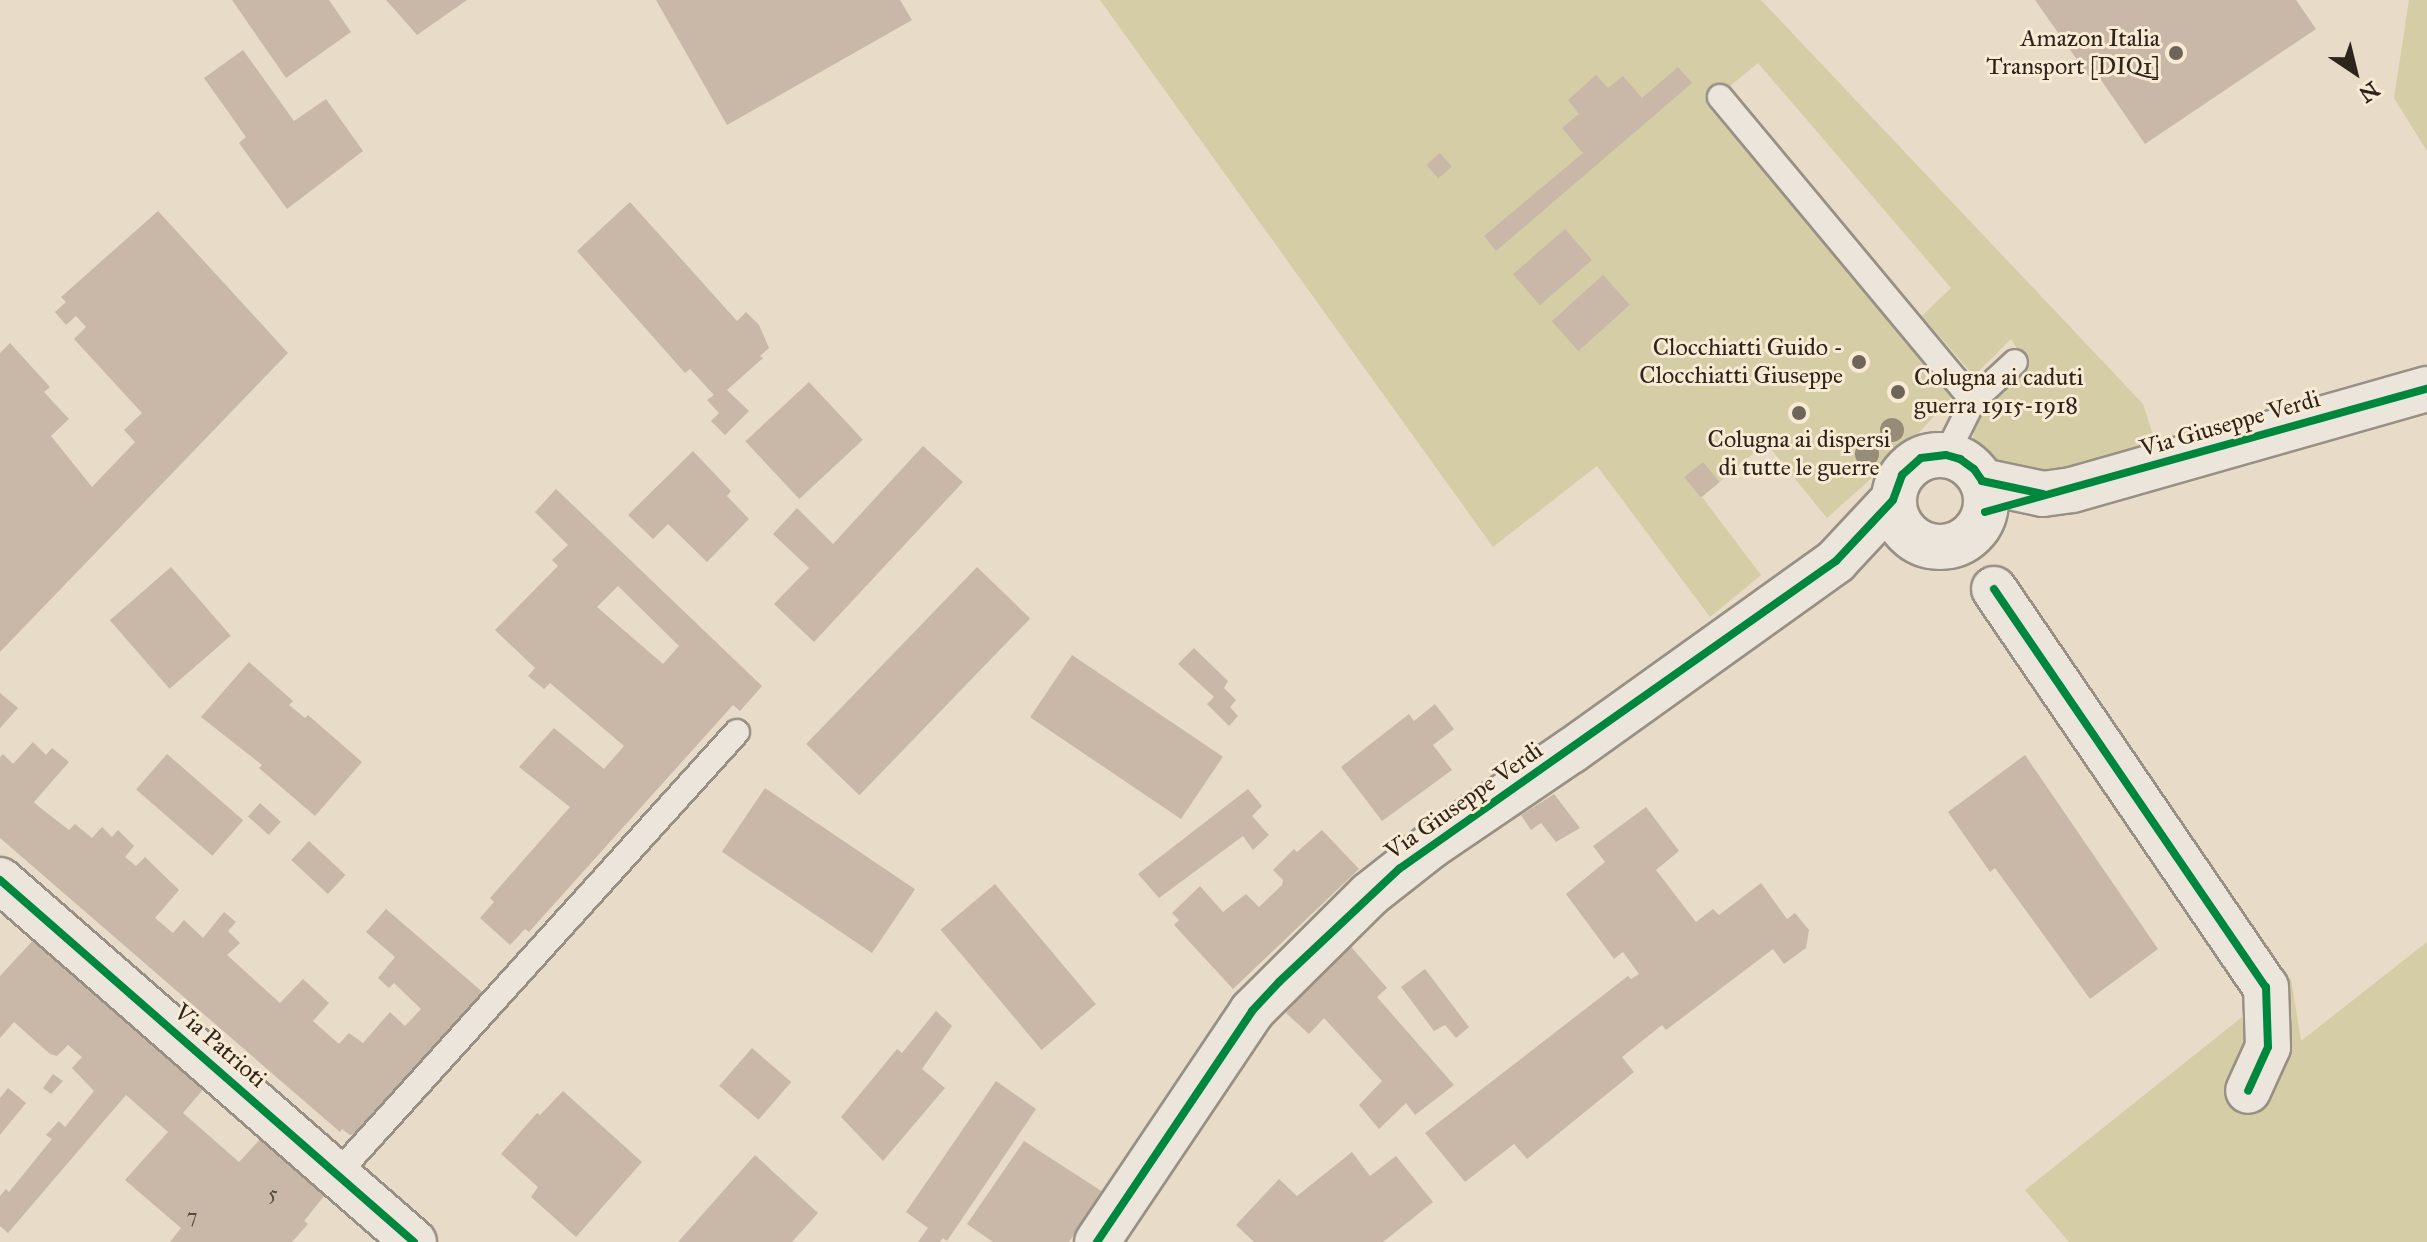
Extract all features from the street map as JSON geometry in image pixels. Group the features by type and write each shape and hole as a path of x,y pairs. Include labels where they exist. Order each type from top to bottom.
{"street":[{"name":"Via Giuseppe Verdi","path":"1982,481 2043,494 2098,483 2427,389"},
{"path":"1915,528 1968,538 1985,512 1982,481 1974,469 1960,459 1946,455 1921,458 1911,465 1902,475 1915,528 1994,589 2266,987 2268,1047 2248,1091"},
{"path":"1978,526 1994,589"},
{"name":"Via Giuseppe Verdi","path":"1097,1242 1252,1011 1370,894 1431,846 1571,751 1836,561 1915,528"},
{"name":"Via Patrioti","path":"0,880 414,1242"}],"lane":[{"path":"1720,97 1973,401"},
{"path":"1946,455 1973,401 2015,362"},
{"path":"337,1174 737,732"}],"shaded area":[{"path":"1100,0 1761,0 2143,404 2158,450 2042,476 1989,464 1981,458 1972,442 1976,421 2027,365 2011,339 1974,376 1922,316 1951,288 1758,63 1707,105 1953,396 1900,453 1827,518 1766,443 1702,497 1761,575 1710,617 1597,466 1493,547"},
{"path":"2409,0 2427,0 2427,151 2394,98"},
{"path":"2427,942 2427,1242 2069,1242 2025,1190 2291,978 2301,1041"}],"building":[{"path":"232,0 329,0 351,32 286,78"},
{"path":"386,0 467,0 417,35"},
{"path":"656,0 900,0 912,20 727,125"},
{"name":"Amazon Italia Transport [DIQ1]","path":"2035,0 2296,0 2316,29 2145,144 2099,77 2092,81"},
{"path":"243,50 294,121 326,99 363,151 287,209 239,143 246,137 204,78"},
{"path":"1678,67 1692,83 1496,251 1484,236 1583,153 1562,128 1579,114 1568,100 1596,75 1608,88 1623,76 1642,98"},
{"path":"1440,153 1452,167 1438,178 1426,165"},
{"path":"630,202 737,321 746,312 759,325 769,348 760,356 763,358 727,390 749,411 725,435 711,421 719,413 707,400 714,395 690,369 685,373 577,251"},
{"path":"158,211 288,353 0,652 0,353 10,343 50,387 44,392 69,419 51,436 92,487 135,442 124,430 142,413 74,339 86,327 76,316 66,325 55,312 66,302 61,297"},
{"path":"1565,229 1592,260 1540,305 1513,274"},
{"path":"1603,275 1630,305 1578,351 1552,321"},
{"path":"809,382 863,440 799,499 745,441"},
{"path":"923,446 963,482 814,642 774,604 809,568 773,534 797,508 833,544"},
{"path":"693,451 731,491 727,496 749,519 707,562 668,524 653,539 628,515"},
{"path":"1703,462 1719,482 1701,497 1684,477"},
{"path":"556,489 762,686 740,711 733,705 529,932 525,929 510,945 480,918 494,902 490,898 570,807 519,767 554,728 604,769 624,746 550,683 544,689 528,676 535,668 495,630 558,566 552,560 568,545 535,512","holes":["618,586 679,646 663,664 597,607"]},
{"path":"171,567 231,636 170,689 110,620"},
{"path":"977,567 1030,618 859,795 806,744"},
{"path":"1194,648 1228,681 1224,688 1236,700 1230,707 1238,716 1229,726 1207,704 1214,697 1178,664"},
{"path":"1072,655 1223,757 1181,819 1030,717"},
{"path":"249,662 293,701 289,705 305,718 308,715 362,762 315,816 259,768 262,765 201,717"},
{"path":"0,693 18,708 0,728"},
{"path":"1435,704 1454,729 1433,745 1452,770 1382,821 1341,767 1409,714 1414,721"},
{"path":"33,742 46,755 52,748 69,762 34,802 38,806 69,830 75,824 92,838 102,827 112,837 118,830 134,846 125,857 136,866 145,857 179,890 155,918 173,933 184,920 203,938 224,912 236,922 228,931 240,943 227,955 280,1003 303,979 329,1003 313,1021 339,1044 349,1033 363,1043 390,1012 405,1026 421,1009 394,983 389,988 378,978 395,957 366,932 386,909 486,995 384,1109 380,1107 356,1134 350,1135 342,1129 340,1132 0,838 0,757 3,754 13,764"},
{"path":"167,754 243,820 212,856 136,789"},
{"path":"2025,755 2158,949 2090,999 1995,868 1990,872 1948,812"},
{"path":"765,788 915,889 872,953 722,852"},
{"path":"1248,789 1262,806 1252,816 1269,835 1253,850 1243,836 1159,898 1138,874"},
{"path":"1554,794 1580,828 1556,842 1541,823 1531,830 1521,815"},
{"path":"260,803 281,822 269,835 248,816"},
{"path":"1646,807 1679,851 1656,870 1696,922 1713,909 1719,915 1761,883 1787,919 1795,913 1809,930 1806,948 1784,964 1773,949 1666,1030 1662,1025 1622,1057 1634,1072 1527,1159 1514,1144 1465,1182 1425,1133 1628,976 1631,979 1639,974 1623,952 1614,959 1566,894 1605,862 1593,846"},
{"path":"1322,830 1359,869 1233,989 1174,925 1179,920 1172,913 1200,886 1223,912 1246,894 1259,907 1282,885 1283,880 1273,870 1294,849 1297,852"},
{"path":"309,841 346,875 328,894 291,860"},
{"path":"995,884 1096,1004 1042,1050 941,930"},
{"path":"38,935 206,1086 183,1113 239,1162 265,1134 329,1190 304,1221 308,1224 292,1242 170,1242 181,1228 125,1180 168,1132 126,1095 8,1233 0,1226 0,1196 6,1189 9,1192 52,1139 46,1135 59,1121 65,1127 94,1091 72,1068 82,1057 68,1045 57,1056 50,1054 14,1022 0,1038 0,976"},
{"path":"1346,941 1387,988 1377,997 1454,1085 1415,1115 1406,1103 1379,1129 1359,1105 1382,1081 1324,1018 1309,1034 1286,1013"},
{"path":"1425,969 1469,1027 1456,1038 1445,1025 1434,1031 1401,987"},
{"path":"936,1011 952,1026 922,1069 945,1088 883,1161 841,1117 897,1049 902,1053"},
{"path":"752,1048 791,1082 758,1120 719,1086"},
{"path":"53,1074 63,1081 51,1094 43,1088"},
{"path":"996,1081 1036,1109 947,1241 943,1238 940,1242 918,1242 928,1228 906,1212"},
{"path":"8,1088 26,1103 0,1135 0,1098"},
{"path":"563,1091 642,1162 576,1237 531,1197 538,1187 501,1154 537,1113 540,1115"},
{"path":"1024,1141 1103,1192 1069,1242 993,1242 967,1224"},
{"path":"1352,1152 1370,1176 1396,1156 1433,1202 1383,1242 1254,1242 1236,1225 1279,1179 1297,1196"},
{"path":"755,1155 818,1213 792,1242 678,1242"}],"cycle path":[{"path":"1985,512 2427,389"},
{"path":"1097,1242 1252,1011 1399,869 1836,561 1893,500 1902,475 1921,458 1946,455 1960,459 1974,469 1982,481 2043,494"},
{"path":"1994,589 2266,987 2268,1047 2248,1091"},
{"path":"0,880 414,1242"}],"place":[{"name":"Amazon Italia Transport [DIQ1]","path":"2176,53"},
{"name":"Clocchiatti Guido - Clocchiatti Giuseppe","path":"1859,362"},
{"name":"Colugna ai caduti guerra 1915-1918","path":"1898,392"},
{"name":"Colugna ai dispersi di tutte le guerre","path":"1799,413"}]}
